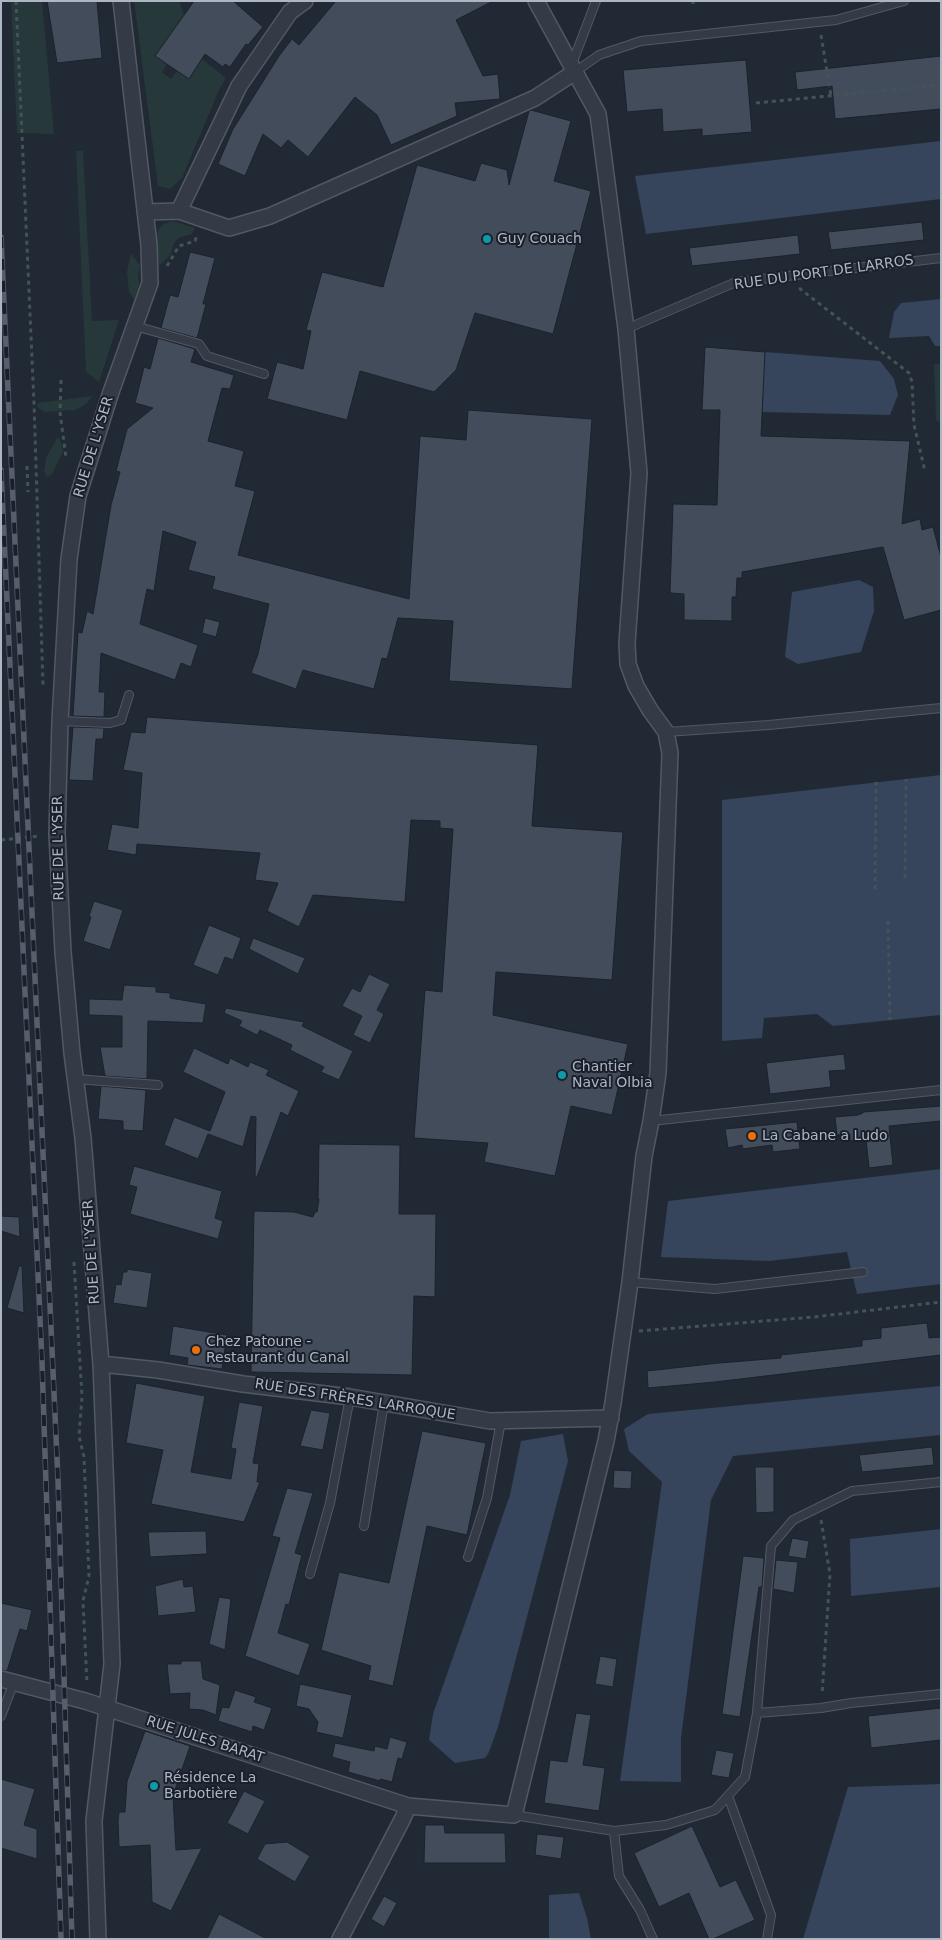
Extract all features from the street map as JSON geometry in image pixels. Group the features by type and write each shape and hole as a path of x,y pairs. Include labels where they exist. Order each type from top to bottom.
{"street":[{"name":"RUE DE L'YSER","path":"98,1939 94,1821 112,1664 101,1364 84,1138 75,1079 63,952 57,834 60,721 69,559 78,496 96,436 150,283 145,212 121,1"},
{"path":"178,211 239,86 290,12 305,1"},
{"path":"514,1815 611,1418 630,1282 644,1156 658,1073 670,753 666,732 636,686 628,664 627,643 639,473 626,329 598,114 536,1"},
{"path":"145,212 178,211 229,228 270,216 535,98 573,69"},
{"name":"RUE DES FRÈRES LARROQUE","path":"101,1364 158,1370 350,1398 490,1421 611,1418"},
{"name":"RUE JULES BARAT","path":"8,1681 108,1708 408,1806 514,1815"},
{"path":"340,1939 408,1806"}],"lane":[{"path":"573,69 596,1"},
{"path":"573,69 599,55 641,40 836,20 904,1"},
{"name":"RUE DU PORT DE LARROS","path":"626,329 736,282 941,258"},
{"path":"135,326 199,344 207,356 264,374"},
{"path":"60,721 110,724 122,720 129,695"},
{"path":"666,732 769,725 941,708"},
{"path":"75,1079 158,1085"},
{"path":"651,1120 941,1090"},
{"path":"630,1282 715,1288 863,1272"},
{"path":"310,1574 330,1503 350,1398"},
{"path":"364,1526 384,1403"},
{"path":"468,1557 487,1498 501,1421"},
{"path":"514,1815 614,1830 666,1825 715,1810 745,1777 756,1713 771,1546 793,1520 852,1491 941,1482"},
{"path":"1,1716 8,1681"},
{"path":"756,1713 821,1708 941,1694"},
{"path":"728,1796 771,1915 767,1939"},
{"path":"614,1830 619,1876 640,1910 652,1939"}],"path":[{"path":"16,1 34,403 43,687"},
{"path":"819,22 831,96"},
{"path":"756,103 941,85"},
{"path":"150,283 163,272 179,246 195,241 202,220"},
{"path":"785,276 909,373 912,382 914,426 925,471"},
{"path":"62,380 60,412 66,458"},
{"path":"27,466 28,492"},
{"path":"905,878 906,779"},
{"path":"875,888 876,782"},
{"path":"1,840 57,834"},
{"path":"888,921 890,1020"},
{"path":"73,1253 82,1397 79,1436 84,1457 89,1576 83,1601 87,1683 85,1701"},
{"path":"623,1332 814,1317 941,1302"},
{"path":"819,1508 830,1574 821,1708"}],"shaded area":[{"path":"11,1 42,1 54,134 17,133"},
{"path":"134,1 179,1 184,15 156,56 167,64 162,72 171,79 177,71 189,79 202,59 226,78 219,90 182,178 170,189 158,186"},
{"path":"76,151 83,151 92,321 119,320 99,382 86,372"},
{"path":"173,221 195,228 192,234 178,238 174,243 171,254 159,266 156,240 158,230 164,224"},
{"path":"131,253 140,266 138,275 140,286 134,300 129,292 127,272"},
{"path":"934,364 941,364 941,423 936,420"},
{"path":"93,396 86,404 75,410 45,412 38,408 37,403"},
{"path":"57,438 59,438 62,445 63,452 52,474 47,477 44,471 46,458"}],"water":[{"path":"941,141 941,199 646,234 635,176"},
{"path":"941,299 941,346 935,346 929,336 889,338 894,312 901,303"},
{"path":"765,352 880,361 894,379 898,395 890,415 762,412"},
{"path":"859,580 873,587 874,611 861,652 798,664 785,657 792,592"},
{"path":"941,775 941,1015 833,1026 817,1014 764,1018 762,1038 722,1041 722,800"},
{"path":"941,1169 941,1284 857,1294 847,1252 769,1261 661,1257 668,1201"},
{"path":"941,1386 941,1435 733,1456 711,1500 681,1738 681,1782 620,1781 662,1482 629,1451 624,1429 648,1414"},
{"path":"563,1434 568,1461 498,1727 485,1758 455,1763 429,1740 433,1714 510,1495 521,1441"},
{"path":"941,1529 941,1587 851,1596 850,1539"},
{"path":"941,1784 941,1939 803,1939 848,1787"},
{"path":"579,1893 591,1939 549,1939 549,1895"}],"building":[{"path":"47,1 97,1 102,58 57,63"},
{"path":"194,1 233,1 263,27 248,45 246,44 230,67 225,64 223,67 205,54 189,79 155,56"},
{"path":"336,1 493,1 456,20 483,76 498,74 500,99 455,103 457,116 391,145 377,115 355,97 308,157 288,140 281,148 263,134 245,176 218,164 233,129 279,56 292,39 299,45"},
{"path":"941,56 941,109 835,119 832,86 797,90 795,72"},
{"path":"746,60 752,132 702,136 702,129 663,132 662,109 627,112 623,70"},
{"name":"Guy Couach","path":"529,111 571,121 554,181 591,191 553,334 475,313 456,370 434,392 360,371 347,420 267,399 277,362 303,369 311,331 306,330 322,272 383,287 417,165 475,181 481,163 507,170 509,185"},
{"path":"922,222 924,240 831,250 828,232"},
{"path":"798,235 800,254 692,266 689,248"},
{"path":"190,252 215,258 203,304 206,304 197,338 161,328 170,295 178,297"},
{"path":"158,338 195,349 191,362 234,375 230,389 222,388 208,441 244,451 235,486 255,491 238,555 409,599 420,436 466,440 468,410 592,419 572,689 449,681 453,621 398,618 387,659 382,658 374,689 303,670 296,689 251,673 258,654 269,604 212,589 215,577 188,570 196,542 163,531 154,591 147,589 140,624 198,645 191,667 181,663 175,680 101,653 99,692 105,692 104,717 73,716 78,632 82,633 87,611 93,614 111,505 120,472 116,471 127,429 153,408 135,403 144,367 150,369"},
{"path":"705,347 765,352 761,436 910,441 902,524 920,519 922,530 933,527 941,557 941,610 904,620 883,547 742,572 742,578 737,578 736,597 732,597 732,621 684,620 684,594 670,593 673,504 717,505 720,410 702,410"},
{"path":"205,618 220,622 216,637 202,633"},
{"path":"147,717 538,745 532,826 623,832 612,980 496,972 493,1015 628,1044 612,1115 571,1106 555,1176 484,1162 488,1143 414,1138 425,990 442,992 453,829 440,828 440,821 411,820 405,902 313,895 299,927 267,911 278,883 255,880 260,853 137,844 136,855 107,850 112,824 138,828 142,773 123,770 131,732 145,733"},
{"path":"73,727 104,728 103,739 96,739 93,781 69,780"},
{"path":"94,901 123,910 110,950 83,941"},
{"path":"209,925 241,938 233,960 225,957 218,975 193,965"},
{"path":"253,938 305,958 298,974 249,949"},
{"path":"369,974 390,984 377,1010 384,1014 370,1043 353,1035 362,1016 342,1006 352,988 360,992"},
{"path":"124,985 156,987 156,992 170,993 170,998 206,1004 203,1023 148,1021 147,1079 105,1076 100,1047 122,1047 122,1016 89,1015 89,999 122,1000"},
{"path":"226,1008 304,1022 302,1026 353,1051 339,1080 321,1072 324,1067 290,1050 292,1045 260,1030 257,1035 239,1026 242,1021 224,1013"},
{"path":"194,1048 228,1064 230,1058 248,1067 250,1062 269,1070 266,1075 299,1091 288,1116 281,1112 257,1177 255,1177 256,1117 251,1116 243,1147 208,1134 198,1159 164,1145 174,1117 210,1131 225,1092 183,1072"},
{"path":"844,1054 846,1070 829,1071 831,1087 770,1094 766,1063"},
{"path":"101,1086 146,1090 143,1131 123,1130 123,1121 98,1119"},
{"path":"941,1106 941,1121 889,1126 893,1165 869,1168 866,1139 850,1141 850,1134 837,1135 835,1117 858,1115 863,1112"},
{"path":"797,1122 800,1149 773,1152 772,1145 743,1149 742,1145 728,1148 725,1129"},
{"path":"319,1144 400,1145 399,1214 436,1214 435,1297 414,1296 412,1375 251,1372 254,1211 294,1212 313,1217 315,1212 317,1212 319,1199"},
{"path":"134,1166 222,1191 215,1218 223,1221 218,1239 130,1214 137,1187 129,1185"},
{"path":"1,1216 19,1217 20,1237 1,1231"},
{"path":"19,1266 22,1266 24,1313 7,1308"},
{"path":"127,1269 152,1273 147,1308 113,1303 116,1284 121,1285 123,1272 127,1272"},
{"path":"927,1323 929,1338 941,1337 941,1355 715,1382 648,1388 647,1371 781,1358 781,1355 862,1346 862,1340 881,1338 881,1328"},
{"path":"173,1326 227,1335 222,1369 187,1365 188,1358 169,1355"},
{"path":"136,1383 205,1396 191,1472 231,1479 236,1449 231,1448 239,1402 263,1406 253,1463 259,1464 257,1482 260,1482 244,1522 151,1504 163,1450 126,1443"},
{"path":"311,1410 330,1413 323,1450 300,1446"},
{"path":"422,1431 486,1443 467,1535 427,1526 393,1686 368,1680 371,1666 321,1650 339,1572 389,1583"},
{"path":"932,1447 934,1465 862,1472 859,1455"},
{"path":"755,1467 774,1467 774,1512 756,1513"},
{"path":"614,1470 632,1471 631,1489 613,1488"},
{"path":"287,1488 313,1493 295,1553 302,1555 289,1605 286,1604 278,1633 310,1644 299,1676 245,1656 280,1538 272,1536"},
{"path":"206,1531 207,1554 150,1557 148,1532"},
{"path":"792,1538 809,1541 806,1559 788,1556"},
{"path":"743,1556 764,1558 762,1587 759,1587 740,1717 722,1714"},
{"path":"776,1560 798,1562 794,1593 773,1589"},
{"path":"183,1579 184,1587 193,1586 196,1612 158,1616 155,1586"},
{"path":"219,1597 231,1599 225,1650 209,1644"},
{"path":"1,1603 32,1610 27,1631 20,1629 7,1671 1,1670"},
{"path":"600,1656 617,1659 613,1687 595,1684"},
{"path":"181,1661 201,1661 203,1679 220,1685 216,1715 203,1710 189,1709 190,1693 170,1694 167,1664 181,1664"},
{"path":"300,1684 352,1695 343,1738 316,1732 318,1722 309,1709 296,1706"},
{"path":"235,1690 256,1697 254,1702 272,1708 264,1730 253,1726 252,1732 218,1721 222,1707 229,1708"},
{"path":"941,1708 941,1740 871,1748 868,1716"},
{"path":"576,1713 591,1715 583,1765 605,1768 599,1811 544,1803 550,1760 567,1762"},
{"name":"Résidence La Barbotière","path":"145,1731 190,1746 173,1796 176,1850 202,1848 171,1911 152,1902 150,1845 119,1847 119,1812 125,1812 127,1781"},
{"path":"390,1737 407,1742 402,1759 398,1758 392,1782 380,1779 380,1781 348,1772 350,1762 332,1757 335,1743 374,1751 375,1746 387,1749"},
{"path":"716,1750 734,1753 729,1778 711,1775"},
{"path":"1,1779 35,1789 24,1825 37,1829 37,1859 1,1848"},
{"path":"244,1791 265,1801 248,1834 227,1823"},
{"path":"425,1825 444,1825 445,1833 505,1833 506,1863 424,1863"},
{"path":"692,1826 720,1887 736,1880 755,1920 713,1939 709,1939 689,1893 659,1907 634,1853"},
{"path":"537,1834 564,1837 561,1859 535,1855"},
{"path":"287,1842 310,1856 295,1882 257,1859 265,1844"},
{"path":"384,1896 397,1903 384,1927 371,1919"},
{"path":"219,1914 267,1939 207,1939"}],"railway":[{"path":"1,237 58,1480 72,1939"},
{"path":"1,470 42,1362 61,1939"}],"place":[{"name":"Guy Couach","path":"487,239"},
{"name":"Chantier Naval Olbia","path":"562,1075"},
{"name":"La Cabane a Ludo","path":"752,1136"},
{"name":"Chez Patoune - Restaurant du Canal","path":"196,1350"},
{"name":"Résidence La Barbotière","path":"154,1786"}]}
